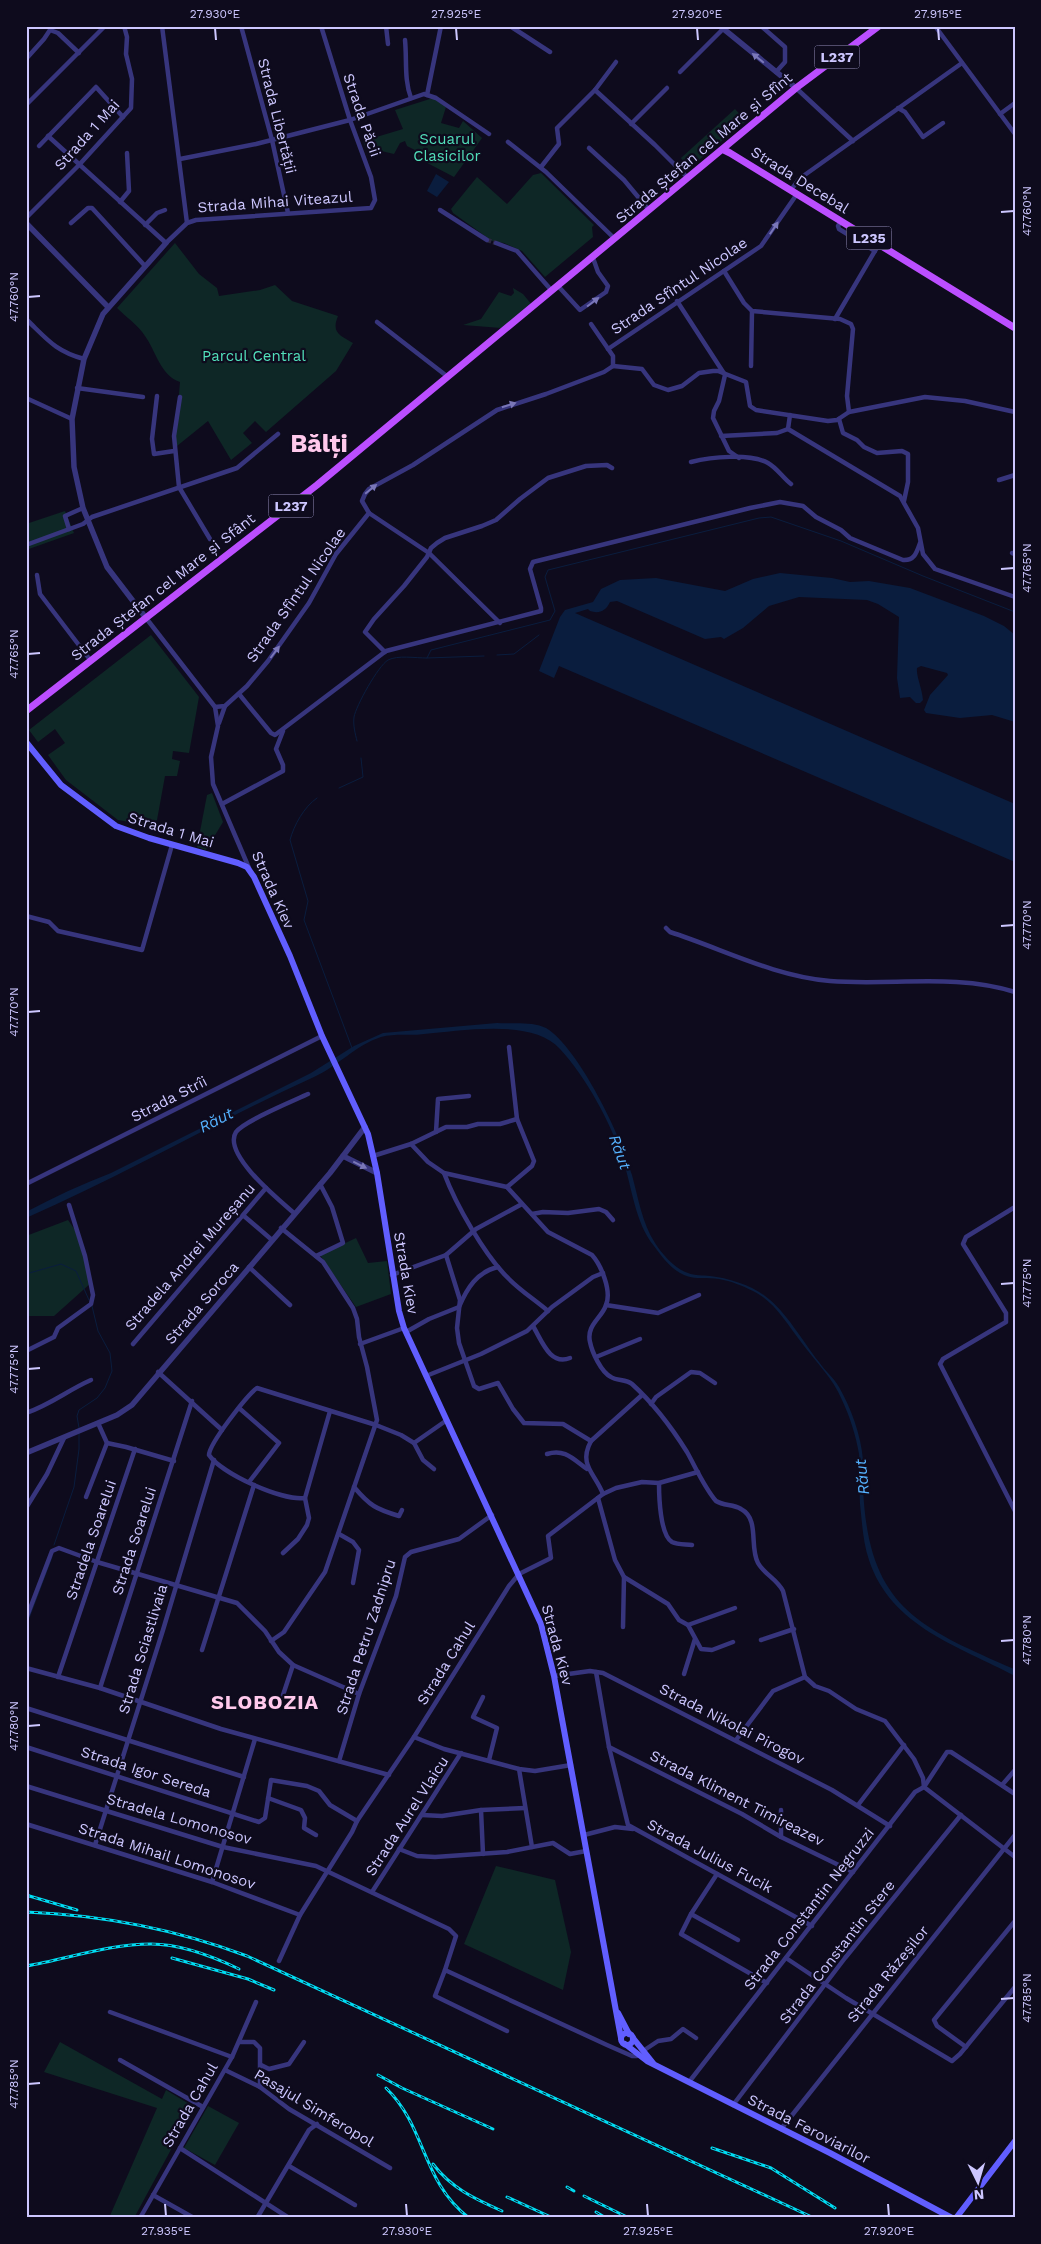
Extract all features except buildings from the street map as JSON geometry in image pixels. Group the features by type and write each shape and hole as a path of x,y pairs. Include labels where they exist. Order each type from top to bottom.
{"main road":[{"name":"Strada Ștefan cel Mare și Sfînt","path":"553,291 796,88 879,26"},
{"name":"Strada Decebal","path":"724,150 841,221 877,248 1015,328"},
{"name":"Strada Ștefan cel Mare și Sfânt","path":"26,711 317,485 553,291"},
{"name":"Strada 1 Mai","path":"26,742 56,780 92,809 124,830 235,862 250,869"},
{"name":"Strada Kiev","path":"250,869 290,956 322,1036 365,1127 373,1156 392,1275 405,1330 520,1574 541,1624 554,1676 623,2041"},
{"name":"Strada Kiev","path":"617,2012 631,2036 654,2064"},
{"path":"625,2034 631,2036 630,2044 623,2041 625,2034"},
{"path":"623,2041 637,2056 654,2064"},
{"name":"Strada Feroviarilor","path":"654,2064 952,2218"},
{"path":"956,2218 1015,2141"}],"street":[{"path":"26,105 105,26"},
{"name":"Strada 1 Mai","path":"26,218 79,165 131,108 132,74 126,54 127,37 124,26"},
{"path":"162,26 187,223"},
{"name":"Strada Libertății","path":"241,26 272,140 288,213"},
{"name":"Strada Păcii","path":"321,26 350,120 374,188 375,204 368,208"},
{"path":"386,26 388,44"},
{"path":"427,95 441,26"},
{"path":"510,26 550,52"},
{"path":"761,26 785,47 786,58 776,72"},
{"path":"935,26 1015,134"},
{"path":"680,72 723,27 796,88 853,141"},
{"path":"26,58 44,39 46,29 56,31 78,53"},
{"path":"405,40 407,71 405,84 411,98"},
{"path":"540,167 559,144 558,128 595,90 616,62"},
{"name":"Strada Sfîntul Nicolae","path":"608,349 724,272 764,243 794,192 799,179 962,63"},
{"path":"40,146 96,87 123,117"},
{"path":"631,124 667,88"},
{"path":"595,90 688,179"},
{"path":"180,159 272,140 350,120 411,98 427,95 436,98 489,134"},
{"path":"1000,114 1015,103"},
{"path":"898,108 905,112 924,137 943,123"},
{"path":"48,136 166,243"},
{"path":"508,142 540,167 616,240"},
{"path":"589,148 624,180 650,211"},
{"path":"120,202 129,191 127,153"},
{"path":"71,223 88,208 92,208 145,266"},
{"name":"Strada Mihai Viteazul","path":"146,618 107,567 83,508 74,467 72,419 77,388 84,358 98,323 108,307 166,243 187,223 196,220 368,208"},
{"path":"146,225 157,213 165,210"},
{"path":"440,210 487,240"},
{"path":"26,223 108,307"},
{"path":"496,244 517,251 553,291 580,310 606,292 608,286 598,272 593,258"},
{"path":"835,319 877,248"},
{"path":"724,272 744,303 752,311 847,321 853,329 847,396 849,412"},
{"path":"678,301 725,375 713,415 716,426 730,453 739,458"},
{"path":"751,366 752,311"},
{"path":"26,319 56,348 67,354 84,358"},
{"path":"377,322 448,376"},
{"path":"591,324 613,356 614,366"},
{"path":"500,622 429,553 368,513 362,501 364,494 369,490 413,465 486,416 505,406 546,394 604,372 614,366 642,369 654,385 668,390 682,386 702,372 718,371 745,381 752,408 828,421 839,419 849,412 925,397 966,401 1015,412"},
{"path":"77,388 144,397"},
{"path":"157,396 152,439 154,454 174,451"},
{"path":"180,397 174,436 174,451 180,487 210,539"},
{"path":"26,398 72,419"},
{"path":"788,429 790,415"},
{"path":"839,419 843,432 866,448 880,454 898,451 907,453 908,482 904,502"},
{"path":"721,436 777,433 788,429"},
{"path":"788,429 900,496 912,516 920,535 923,554 935,569 1015,597"},
{"path":"26,544 83,524 87,519 241,466 278,434"},
{"path":"691,462 715,458 739,458 767,463 791,484"},
{"path":"384,652 365,632 374,619 404,586 431,548 445,538 496,520 520,498 548,478 586,466 604,465 612,468"},
{"path":"999,480 1015,475"},
{"path":"239,694 272,734 284,730 384,652 542,610 529,568 534,562 768,504 780,502 803,506 816,518 841,530 850,538 903,560 909,560 914,556 920,542"},
{"path":"69,529 65,516 83,508"},
{"name":"Strada Sfîntul Nicolae","path":"226,706 268,661 285,638 309,603 336,554 368,513"},
{"path":"37,575 40,594 91,661"},
{"name":"Strada Kiev","path":"146,618 215,707 218,726 211,757 213,784 250,869"},
{"path":"215,707 226,706 218,726"},
{"path":"222,804 283,772 283,765 276,749 284,730"},
{"path":"26,916 49,922 58,931 142,950 172,845"},
{"path":"666,928 670,932 739,958 808,978 864,984 939,980 971,983 1015,992"},
{"name":"Strada Strîi","path":"26,1184 322,1036"},
{"path":"507,1187 534,1164 517,1119 509,1048"},
{"path":"294,1213 266,1188 242,1162 234,1144 235,1134 242,1126 308,1094"},
{"path":"436,1132 438,1100 469,1096"},
{"path":"373,1156 411,1144 452,1126 467,1128 478,1124 500,1124 517,1119"},
{"name":"Strada Soroca","path":"26,1453 84,1430 123,1412 132,1405 158,1372 320,1184 365,1127"},
{"path":"411,1144 428,1162 444,1174 507,1187 556,1237 592,1255 603,1273 607,1298 606,1306 594,1321 591,1329 590,1343 596,1357 607,1374 613,1378 628,1381 651,1404 675,1433 716,1501 741,1509 748,1516 752,1528 756,1560 781,1587 806,1676 815,1686 829,1691 856,1709 885,1721 904,1745 921,1773 924,1786 1015,1857"},
{"path":"343,1156 376,1173"},
{"path":"444,1174 474,1231 498,1267 516,1286 548,1311"},
{"path":"316,1256 343,1243 332,1207 320,1184"},
{"name":"Stradela Andrei Mureșanu","path":"133,1344 266,1188"},
{"path":"392,1275 446,1255 474,1231 522,1204"},
{"path":"26,1351 54,1336 56,1330 83,1311 92,1300 93,1290 85,1256 69,1205"},
{"path":"1015,1206 966,1237 963,1244 1006,1314 1006,1322 943,1359 940,1364 1015,1511"},
{"path":"532,1214 543,1212 568,1213 599,1209 606,1212 613,1220"},
{"path":"244,1216 272,1240"},
{"path":"271,1641 284,1632 325,1572 376,1425 370,1379 360,1344 356,1313 326,1266 282,1228"},
{"path":"446,1255 459,1294 460,1307"},
{"path":"249,1267 290,1305"},
{"path":"498,1267 477,1276 463,1297 460,1307 457,1328 458,1343 476,1388 496,1382 501,1384 513,1410 524,1423 559,1423 591,1441"},
{"path":"426,1376 514,1338 533,1326 548,1311 593,1277 603,1273"},
{"path":"606,1306 658,1312 699,1295"},
{"path":"360,1344 405,1330 460,1307"},
{"path":"533,1326 552,1357 559,1360 570,1358"},
{"path":"596,1357 640,1340"},
{"path":"158,1372 222,1430 253,1390 259,1387 401,1435 414,1443 423,1460 434,1469"},
{"path":"651,1404 656,1397 691,1372 700,1374 715,1383"},
{"path":"26,1414 49,1404 66,1392 91,1380"},
{"path":"588,1470 586,1454 591,1441 642,1395"},
{"name":"Strada Soarelui","path":"100,1688 192,1401"},
{"path":"240,1408 279,1443 249,1482"},
{"path":"283,1553 298,1539 307,1525 309,1518 305,1498 330,1411"},
{"path":"414,1443 447,1420"},
{"path":"86,1497 107,1444 98,1423"},
{"name":"Strada Sciastlivaia","path":"95,1845 214,1460 210,1456 209,1451 222,1430"},
{"path":"26,1508 47,1474 64,1438"},
{"path":"107,1444 135,1449 174,1461"},
{"name":"Stradela Soarelui","path":"58,1677 135,1449"},
{"path":"547,1454 564,1453 594,1476 601,1496 614,1560 624,1577 665,1602 679,1620 688,1625 701,1649 706,1650 733,1642"},
{"path":"214,1460 254,1485 283,1497 293,1499 305,1498"},
{"name":"Strada Cahul","path":"279,1961 300,1915 357,1821 414,1737 509,1586 520,1574 552,1558 548,1536 601,1496 635,1483 659,1483 698,1472"},
{"path":"659,1483 661,1512 666,1535 673,1542 692,1545"},
{"path":"202,1650 254,1485"},
{"path":"354,1487 366,1501 378,1510 399,1516 402,1510"},
{"name":"Strada Petru Zadnipru","path":"339,1761 359,1694 396,1596 405,1557 411,1552 459,1539 492,1515"},
{"path":"338,1534 353,1542 359,1550 353,1583"},
{"path":"26,1619 52,1551 56,1548 176,1586 220,1597 241,1606 265,1631 279,1652 293,1664 359,1694"},
{"path":"623,1627 624,1577"},
{"path":"688,1625 735,1608"},
{"path":"761,1640 794,1629"},
{"path":"684,1674 695,1639"},
{"path":"282,1698 293,1664"},
{"path":"26,1668 100,1688 255,1739 388,1775"},
{"name":"Strada Nikolai Pirogov","path":"554,1676 596,1672 619,1681 736,1740 858,1805 890,1826"},
{"name":"Strada Julius Fucik","path":"596,1672 609,1747 627,1824 812,1926"},
{"path":"736,1740 773,1691 806,1676"},
{"path":"483,1697 472,1717 497,1728 489,1760"},
{"path":"26,1708 244,1777"},
{"path":"414,1737 519,1769 535,1771 571,1765"},
{"path":"212,1882 255,1739"},
{"path":"858,1805 904,1745"},
{"name":"Strada Igor Sereda","path":"26,1747 258,1822 265,1818 268,1798"},
{"name":"Strada Kliment Timireazev","path":"609,1747 742,1814 781,1837 853,1872"},
{"name":"Strada Constantin Negruzzi","path":"689,2082 915,1792 924,1786 948,1751 1002,1786"},
{"name":"Strada Aurel Vlaicu","path":"372,1892 461,1752"},
{"path":"519,1769 532,1847"},
{"path":"1015,1770 1002,1786 1015,1794"},
{"path":"316,1835 304,1828 306,1818 301,1810 268,1798 271,1780 307,1786 319,1791 330,1805 357,1821"},
{"name":"Stradela Lomonosov","path":"26,1786 223,1847 304,1862 327,1871"},
{"path":"422,1815 460,1815 481,1810 525,1808"},
{"path":"481,1810 483,1854"},
{"path":"781,1810 781,1837"},
{"name":"Strada Constantin Stere","path":"733,2105 826,1984 961,1815"},
{"name":"Strada Mihail Lomonosov","path":"26,1824 212,1882 300,1915"},
{"path":"584,1835 615,1827 634,1829"},
{"name":"Strada Răzeșilor","path":"781,2129 1015,1835"},
{"path":"399,1849 424,1857 507,1852 553,1844 570,1854 586,1850"},
{"name":"Strada Aurel Vlaicu","path":"327,1871 440,1924 456,1936 445,1970"},
{"path":"717,1874 691,1914 682,1932 682,1936 767,1983"},
{"path":"691,1914 738,1940"},
{"path":"966,2047 937,2026 934,2020 1015,1921"},
{"path":"786,1958 872,2013 953,2061 1015,1987"},
{"path":"507,2031 435,1996 445,1970 607,2045 632,2056 637,2056"},
{"name":"Strada Cahul","path":"140,2218 232,2057 256,2002"},
{"path":"110,2012 232,2057"},
{"path":"643,2050 658,2041 671,2039 683,2029 696,2038"},
{"path":"240,2042 247,2041 257,2044 260,2051 261,2065 260,2087"},
{"path":"261,2065 269,2069 288,2064 304,2042"},
{"path":"120,2060 203,2108"},
{"name":"Pasajul Simferopol","path":"225,2070 260,2087 276,2101 390,2168"},
{"path":"257,2218 311,2128 316,2124"},
{"path":"180,2148 289,2218"},
{"path":"289,2166 355,2205"},
{"path":"153,2196 194,2218"}],"green space":[{"name":"Scuarul Clasicilor","path":"433,98 446,107 441,123 459,128 463,121 482,138 454,177 412,155 415,150 407,146 405,141 400,143 394,154 377,150 376,146 366,149 363,141 403,129 395,110"},
{"path":"735,109 746,121 688,169 681,158"},
{"path":"541,173 594,225 592,227 593,237 545,277 522,251 504,243 492,241 453,213 451,209 477,177 507,204 533,175"},
{"name":"Parcul Central","path":"175,243 199,274 217,288 219,296 260,290 275,285 292,301 338,316 336,330 353,343 336,371 266,432 255,421 243,433 252,443 231,460 208,421 177,446 175,439 180,382 168,374 142,332 117,308"},
{"path":"513,288 523,294 532,305 501,328 463,325 481,319 499,292 511,296 514,293"},
{"path":"319,431 331,444 319,454 307,441"},
{"path":"65,511 74,533 26,550 26,524"},
{"path":"151,635 199,697 189,753 173,751 172,759 180,761 177,776 165,776 157,820 151,826 118,820 66,780 48,755 65,743 55,729 38,742 29,730"},
{"path":"212,793 223,822 206,850 197,847 207,795"},
{"path":"68,1220 75,1230 92,1282 54,1316 26,1316 26,1236"},
{"path":"356,1238 368,1263 387,1261 391,1294 356,1307 320,1255"},
{"path":"496,1866 555,1880 571,1952 563,1990 464,1944"},
{"path":"60,2042 162,2099 166,2090 194,2107 134,2218 109,2218 157,2108 44,2072"},
{"path":"208,2106 239,2123 215,2165 184,2148"}],"water":[{"path":"436,174 449,182 437,197 427,191"},
{"path":"780,573 832,578 850,582 869,581 910,588 984,616 1004,626 1015,635 1015,722 992,715 960,718 926,713 924,710 930,695 948,675 947,673 921,666 917,668 917,671 923,700 920,703 916,703 910,697 900,698 897,678 899,617 878,604 867,600 799,597 769,606 743,628 724,639 721,637 705,639 617,601 610,602 604,610 599,612 593,612 588,609 575,613 1015,804 1015,862 559,666 554,678 539,671 560,617 565,610 593,602 601,589 620,580 656,578 725,591 753,579"},
{"name":"Răut","path":"497,1023 528,1024 546,1028 572,1054 598,1095 619,1139 627,1159 647,1227 655,1243 665,1256 678,1268 688,1273 732,1280 746,1285 765,1296 787,1318 837,1384 858,1431 863,1460 867,1527 875,1559 887,1585 903,1606 924,1624 949,1639 1014,1669 1015,1676 929,1632 893,1602 879,1583 869,1560 863,1532 858,1447 848,1413 834,1384 780,1314 761,1295 728,1281 684,1275 671,1267 664,1259 642,1227 623,1160 605,1116 570,1060 548,1039 533,1033 496,1029 381,1037 363,1045 314,1077 99,1184 26,1218 26,1212 37,1206 111,1173 311,1073 354,1046 383,1033"}],"waterway":[{"path":"357,741 354,717 368,687 388,660 407,657 427,658 431,650 550,620 555,611 545,577 548,570 759,518 771,517 841,541 1015,612"},
{"path":"497,655 514,654 539,635"},
{"path":"427,658 484,656"},
{"path":"339,788 363,777 361,758"},
{"path":"317,798 300,817 290,840 308,901 304,920 352,1048"},
{"path":"26,1274 61,1264 76,1271 89,1300"},
{"path":"79,1428 77,1416 79,1410 97,1398 105,1388 112,1371 110,1353 98,1331 92,1306"},
{"path":"54,1545 74,1487 79,1449 79,1432"},
{"path":"26,1626 52,1557"}],"tunnel":[{"path":"487,240 496,243"}],"railway":[{"path":"26,1895 77,1910"},
{"path":"26,1912 83,1916 138,1925 193,1938 247,1956 814,2218"},
{"path":"26,1966 120,1946 151,1944 174,1946 196,1952 239,1969"},
{"path":"172,1958 248,1979 274,1990"},
{"path":"378,2075 402,2088 493,2129"},
{"path":"386,2088 410,2120 432,2171 442,2188 453,2203 469,2218"},
{"path":"712,2148 771,2168 835,2208"},
{"path":"433,2164 456,2186 473,2197 502,2211"},
{"path":"567,2187 574,2191"},
{"path":"584,2196 629,2218"},
{"path":"507,2197 553,2218"},
{"path":"596,2212 606,2218"}],"district":[{"name":"Bălți","path":"319,443"},
{"name":"SLOBOZIA","path":"265,1702"}]}
